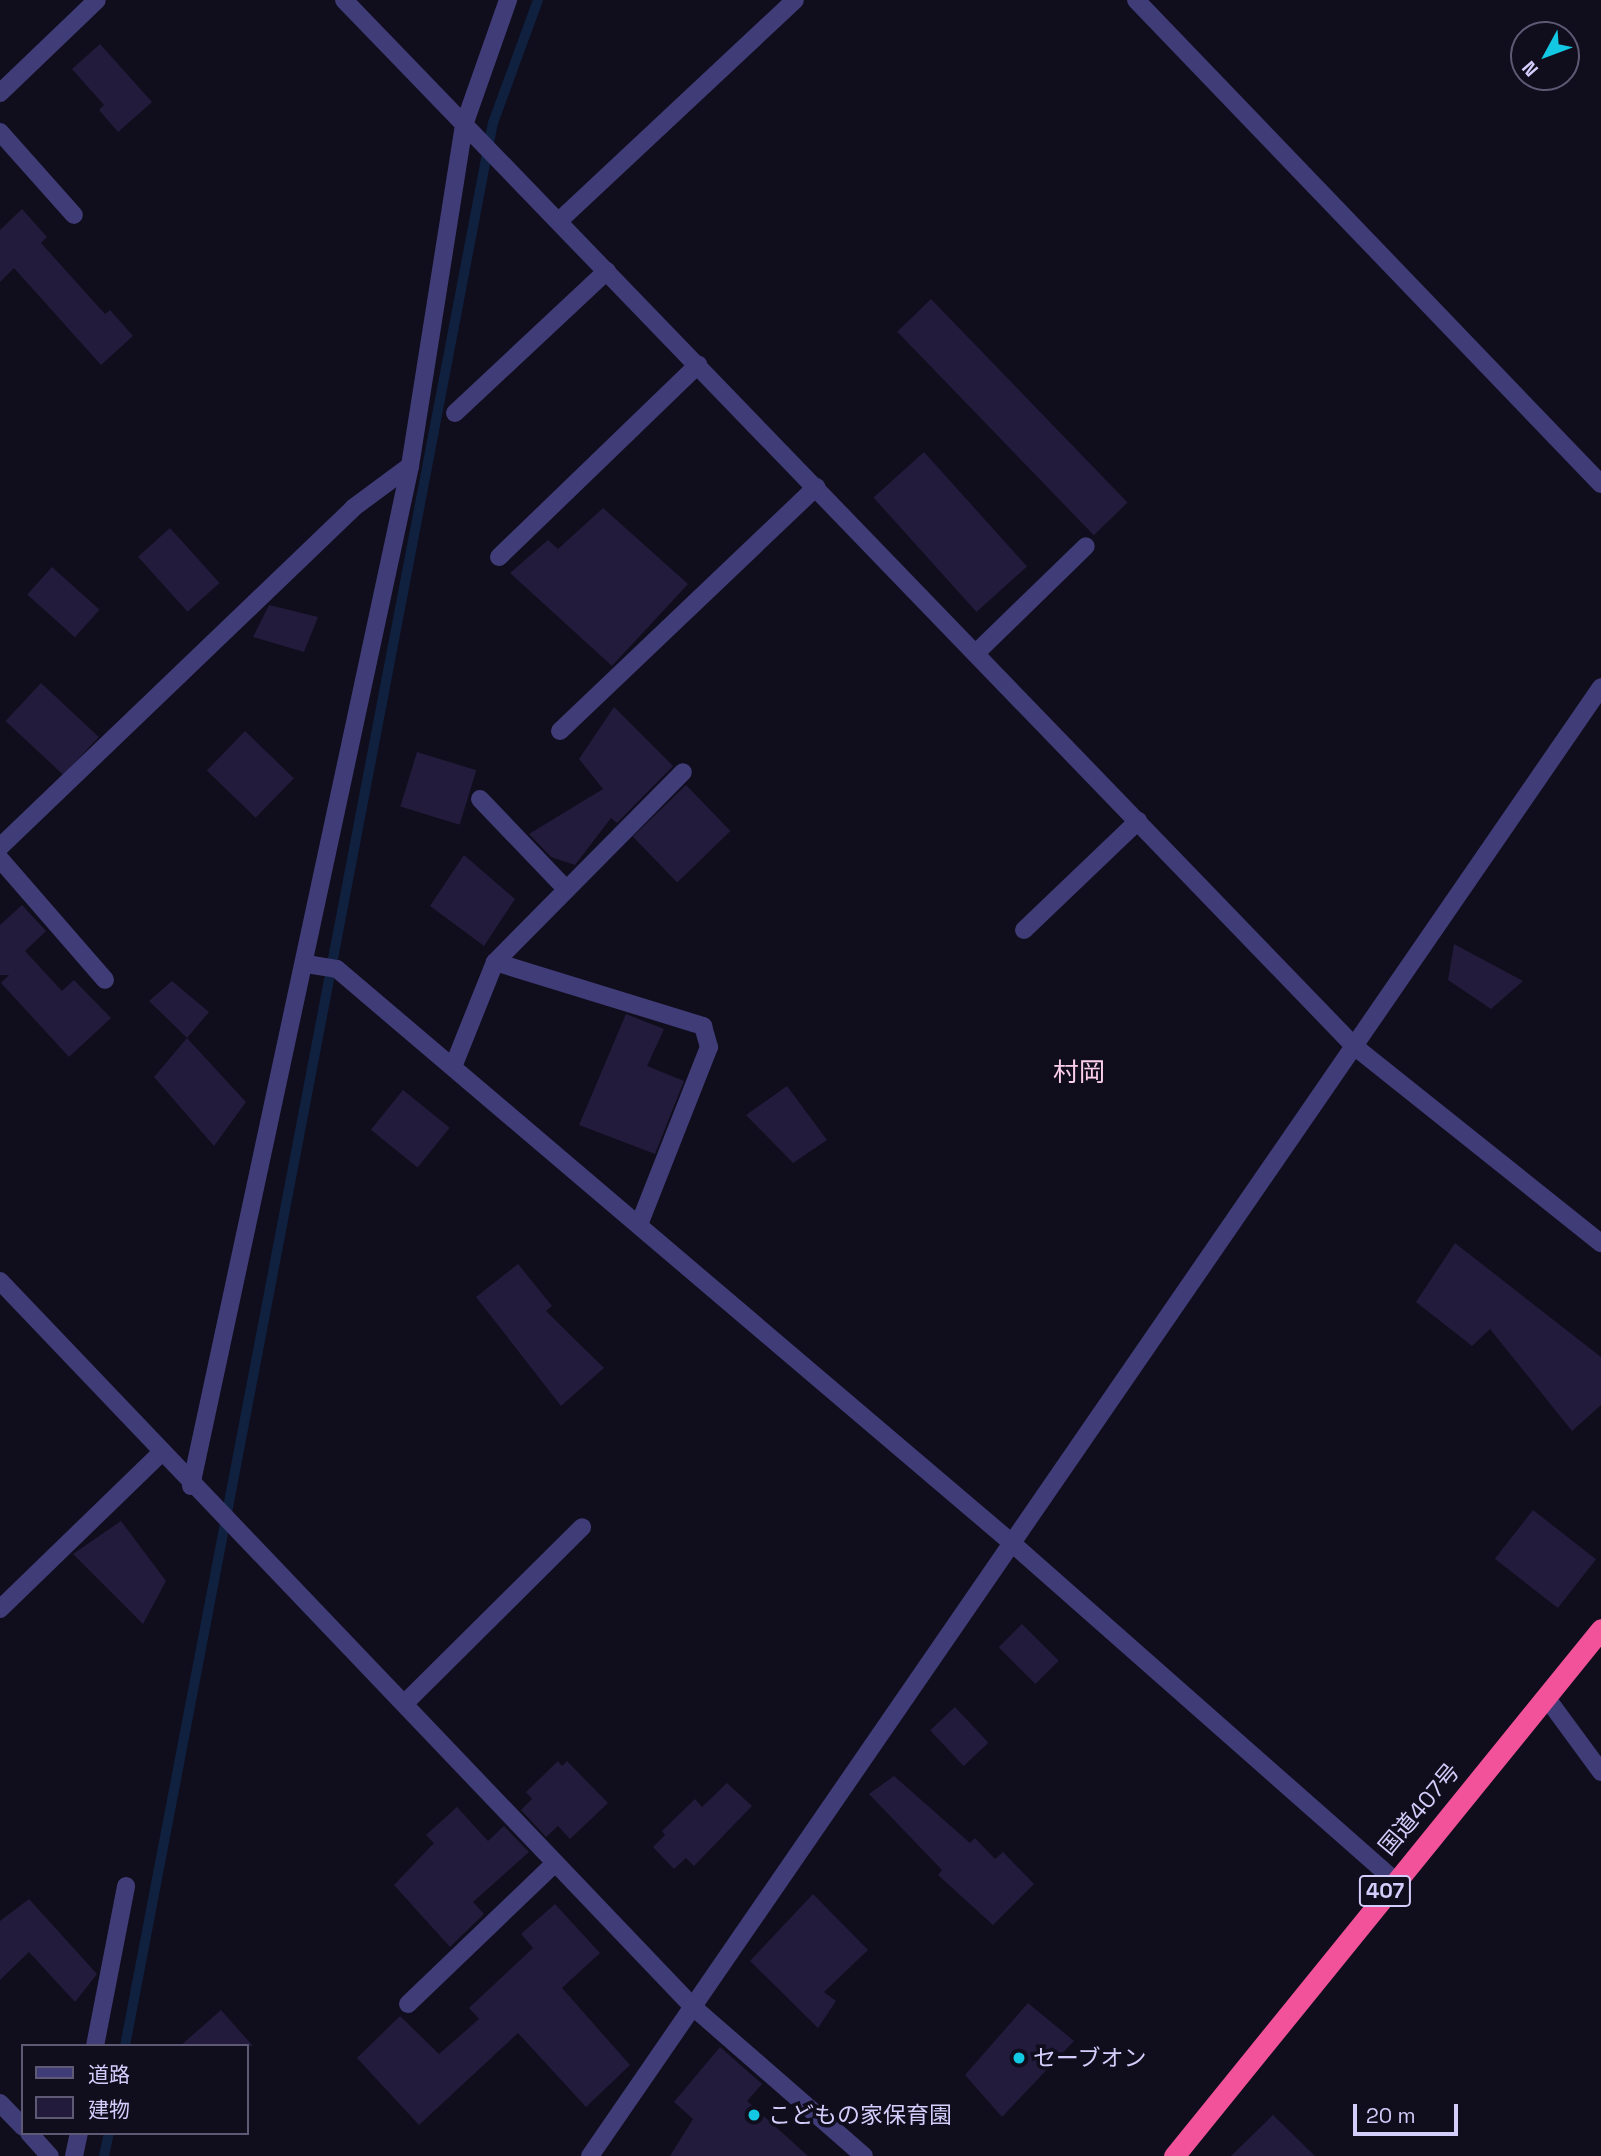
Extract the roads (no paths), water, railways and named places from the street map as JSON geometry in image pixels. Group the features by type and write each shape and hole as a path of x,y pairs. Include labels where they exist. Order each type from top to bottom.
{"highway":[{"name":"国道407号","path":"1174,2156 1394,1880 1601,1629"}],"street":[{"path":"0,93 97,0"},
{"path":"344,0 1354,1046 1601,1243"},
{"path":"191,1486 306,964 410,466 464,125 508,0"},
{"path":"559,221 795,0"},
{"path":"1136,0 1601,484"},
{"path":"0,132 74,215"},
{"path":"455,413 607,271"},
{"path":"499,556 698,365"},
{"path":"0,847 353,508 410,466"},
{"path":"560,731 816,487"},
{"path":"976,653 1086,546"},
{"path":"590,2156 1354,1046 1595,711 1601,687"},
{"path":"453,1067 495,962 683,772"},
{"path":"480,799 566,889"},
{"path":"1024,930 1138,821"},
{"path":"0,859 105,980"},
{"path":"495,962 703,1026 709,1047 639,1225"},
{"path":"306,964 337,970 453,1067 1013,1544 1394,1880"},
{"path":"0,1281 230,1528 404,1704 692,2006 864,2156"},
{"path":"0,1609 160,1454"},
{"path":"404,1704 582,1527"},
{"path":"1546,1698 1601,1772"},
{"path":"408,2004 554,1864"},
{"path":"95,2044 125,1886"},
{"path":"0,2103 21,2125"},
{"path":"31,2135 50,2156"},
{"path":"74,2156 79,2135"}],"waterway":[{"path":"125,2044 493,123 538,0"},
{"path":"104,2156 109,2135"}],"place":[{"name":"セーブオン","path":"1019,2058"},
{"name":"こどもの家保育園","path":"754,2115"}],"district":[{"name":"村岡","path":"1079,1073"}]}
